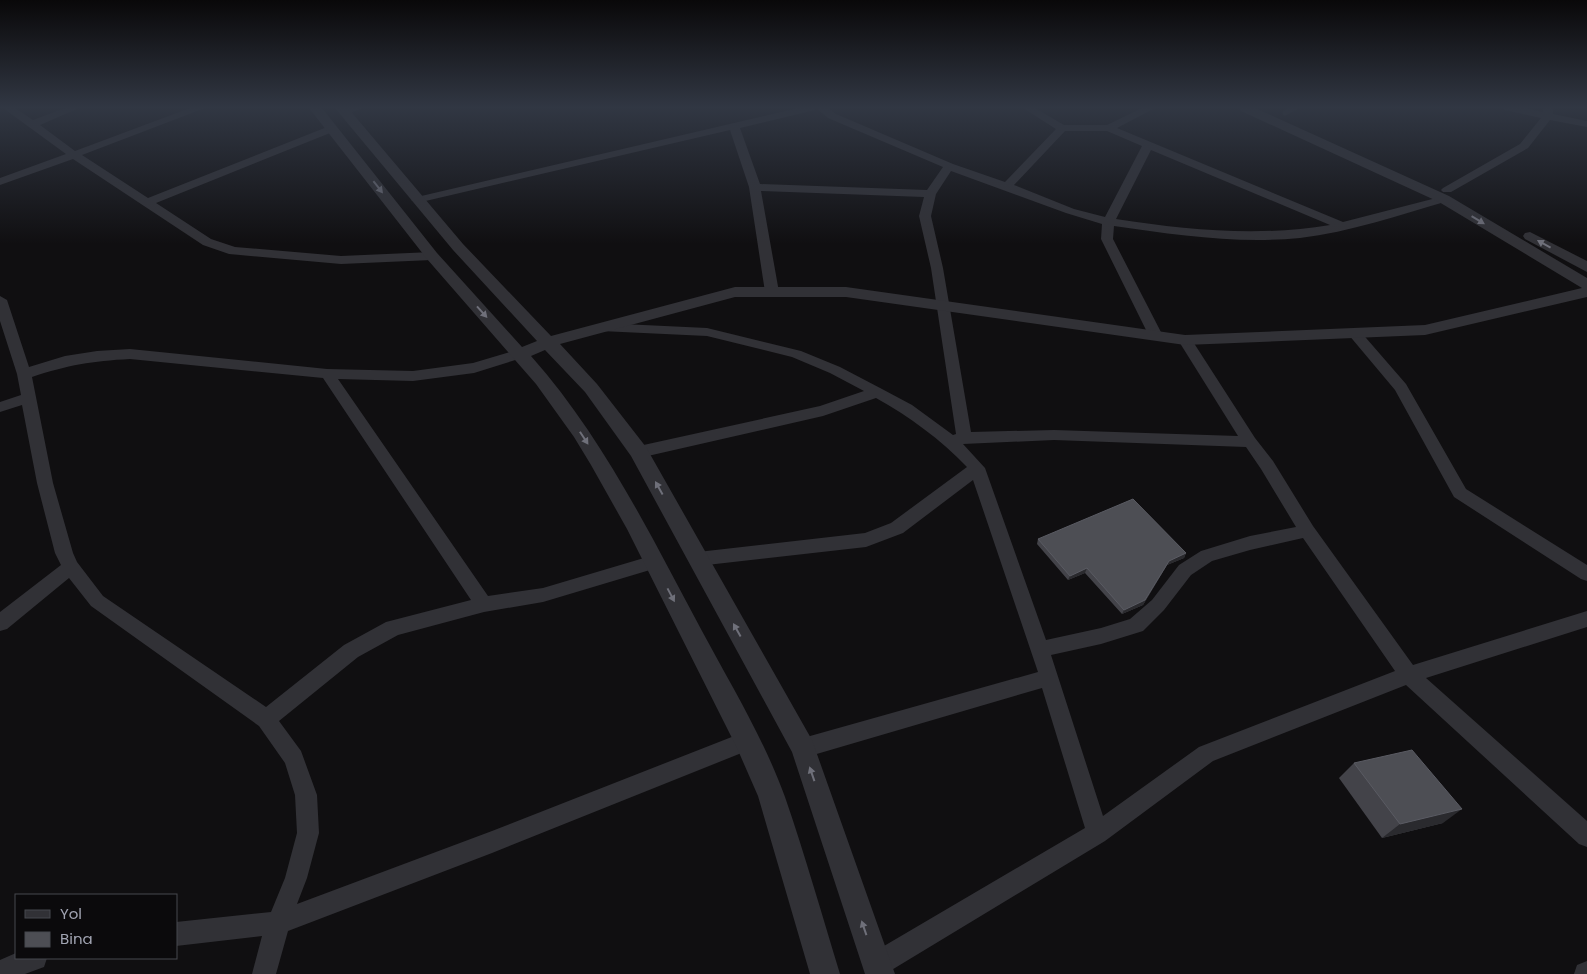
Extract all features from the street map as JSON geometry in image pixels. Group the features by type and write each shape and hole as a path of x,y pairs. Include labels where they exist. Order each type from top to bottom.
{"street":[{"path":"0,182 78,153"},
{"path":"147,203 270,153"},
{"path":"350,153 432,256 520,354 561,405 590,447 618,493 747,741 771,796 825,974"},
{"path":"381,153 417,200 458,247 591,388 639,452 803,748 878,970 1097,834 1206,754 1409,675 1587,620"},
{"path":"417,200 616,153"},
{"path":"743,153 755,187 772,292"},
{"path":"920,153 1070,211 1109,222 1177,232 1256,236 1300,234 1342,226 1446,195 1512,153"},
{"path":"1007,186 1038,153"},
{"path":"1144,153 1109,222 1107,239 1156,336"},
{"path":"1168,153 1342,226"},
{"path":"1350,153 1446,195 1587,285"},
{"path":"1367,153 1587,267"},
{"path":"74,155 207,242 232,251 340,260 432,256"},
{"path":"950,166 930,194 925,216 942,306 957,440"},
{"path":"755,187 930,194"},
{"path":"24,374 65,361 97,356 130,354 327,374 413,376 474,368 520,354 549,342 734,292 846,292 1185,340 1425,330 1587,292"},
{"path":"0,300 24,374 45,483 64,553 71,567 97,601 266,719 294,758 306,795 308,833 296,878 278,923 264,974"},
{"path":"601,327 708,332 796,354 835,370 877,392 957,440 977,468 1040,649 1097,834"},
{"path":"1355,334 1401,387 1460,492 1587,574"},
{"path":"1185,340 1250,442 1267,465 1307,531 1409,675 1587,836"},
{"path":"327,374 484,604"},
{"path":"639,452 823,411 877,392"},
{"path":"0,407 29,397"},
{"path":"957,440 1054,435 1250,442"},
{"path":"698,559 866,540 897,528 977,468"},
{"path":"1040,649 1101,636 1136,625 1158,605 1185,570 1207,556 1250,543 1307,531"},
{"path":"266,719 351,651 393,628 484,604 543,594 654,562"},
{"path":"0,623 71,567"},
{"path":"803,748 1049,677"},
{"path":"178,934 278,923 502,838 747,741"},
{"path":"0,972 32,959"}],"building":[{"path":"1133,499 1186,553 1169,561 1145,600 1124,610 1087,568 1070,576 1038,539"},
{"path":"1412,750 1462,809 1400,824 1354,763"}]}
